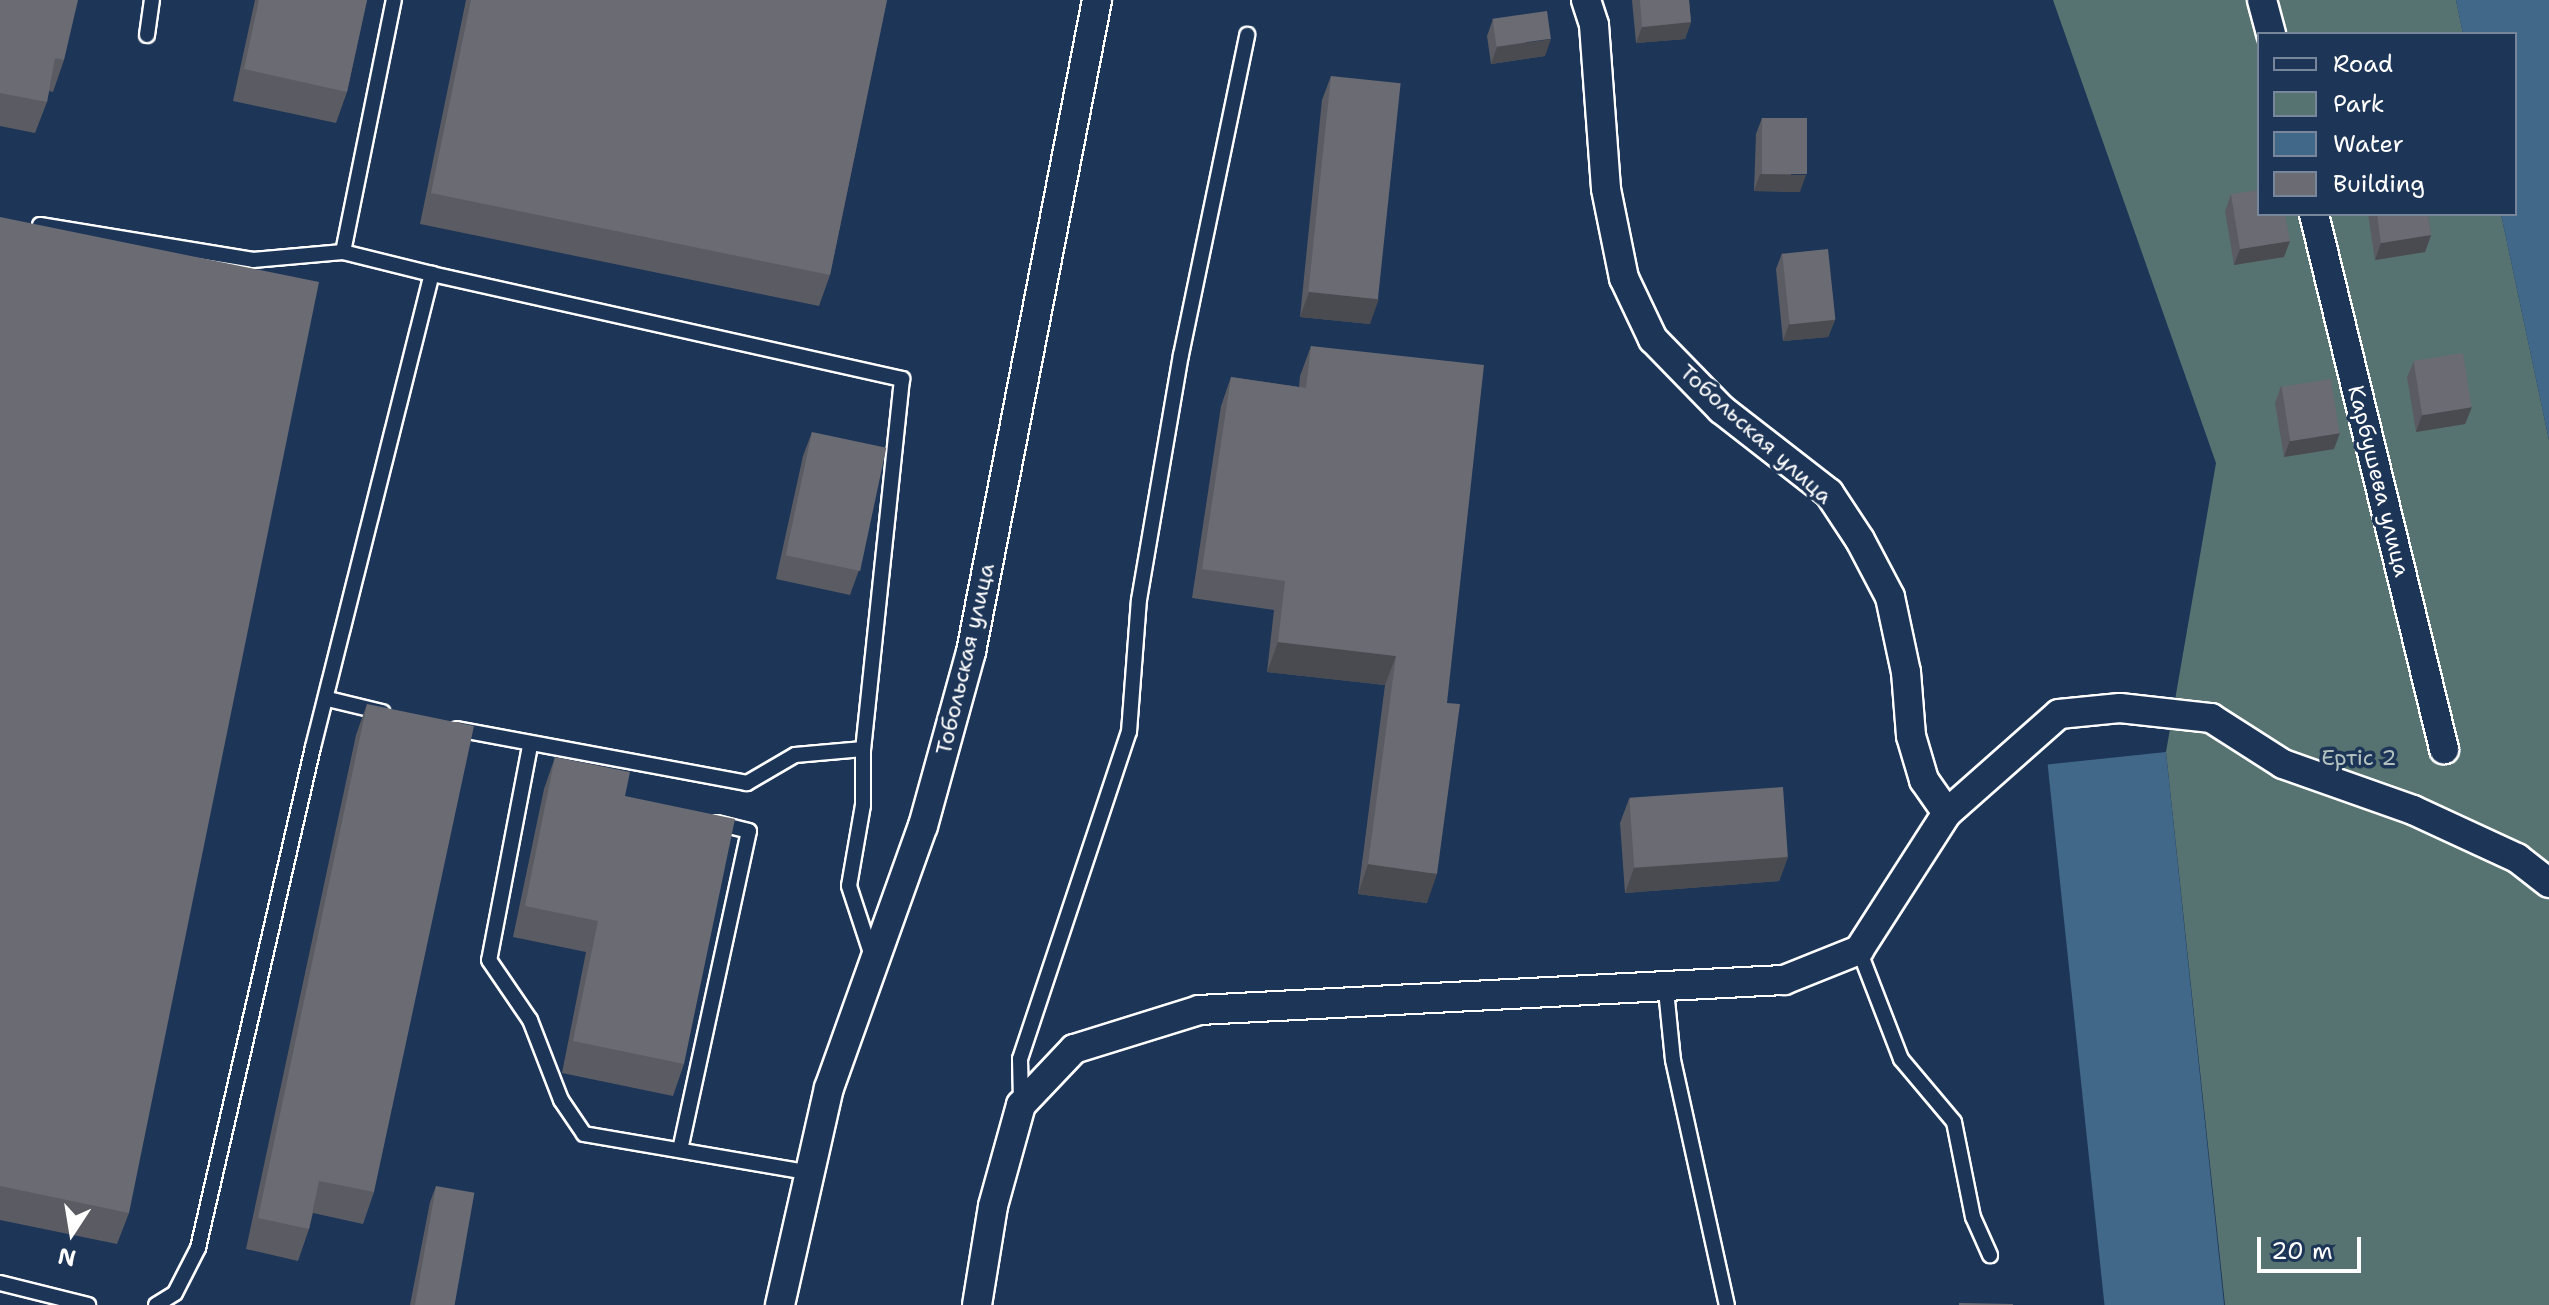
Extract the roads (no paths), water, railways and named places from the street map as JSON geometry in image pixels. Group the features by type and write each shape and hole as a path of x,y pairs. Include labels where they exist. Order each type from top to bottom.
{"street":[{"name":"Тобольская улица","path":"780,1305 806,1172 829,1088 923,826 971,652 1097,0"},
{"name":"Тобольская улица","path":"1586,0 1594,25 1606,189 1624,278 1653,339 1721,409 1829,493 1860,540 1890,597 1906,672 1911,736 1924,780 1947,813"},
{"path":"2262,0 2270,32"},
{"name":"Карбушева улица","path":"2314,216 2444,749"},
{"path":"977,1305 993,1206 1021,1105 1074,1049 1199,1010 1666,990 1784,980 1859,950 1947,813 2059,714 2120,708 2211,718 2283,764 2413,810 2517,858 2549,883"}],"lane":[{"path":"147,35 152,0"},
{"path":"343,252 394,0"},
{"path":"1021,1105 1020,1059 1129,732 1141,585 1181,355 1247,35"},
{"path":"30,224 253,260 343,252 902,379 863,749 863,805 849,886 874,963"},
{"path":"156,1305 175,1293 198,1248 432,274"},
{"path":"328,699 406,717"},
{"path":"437,724 530,746 747,783 795,755 863,749"},
{"path":"530,746 489,960 530,1020 561,1100 584,1134 806,1172"},
{"path":"680,1150 749,831 694,818"},
{"path":"1859,950 1901,1059 1954,1122 1973,1217 1990,1255"},
{"path":"1666,990 1673,1060 1727,1305"},
{"path":"0,1283 88,1305"}],"water":[{"path":"2456,0 2549,0 2549,440 2501,216 2517,216 2517,32 2463,32"},
{"path":"2166,752 2224,1305 2104,1305 2048,764"}],"park label":[{"name":"Ертіс 2","path":"2359,758"}]}
